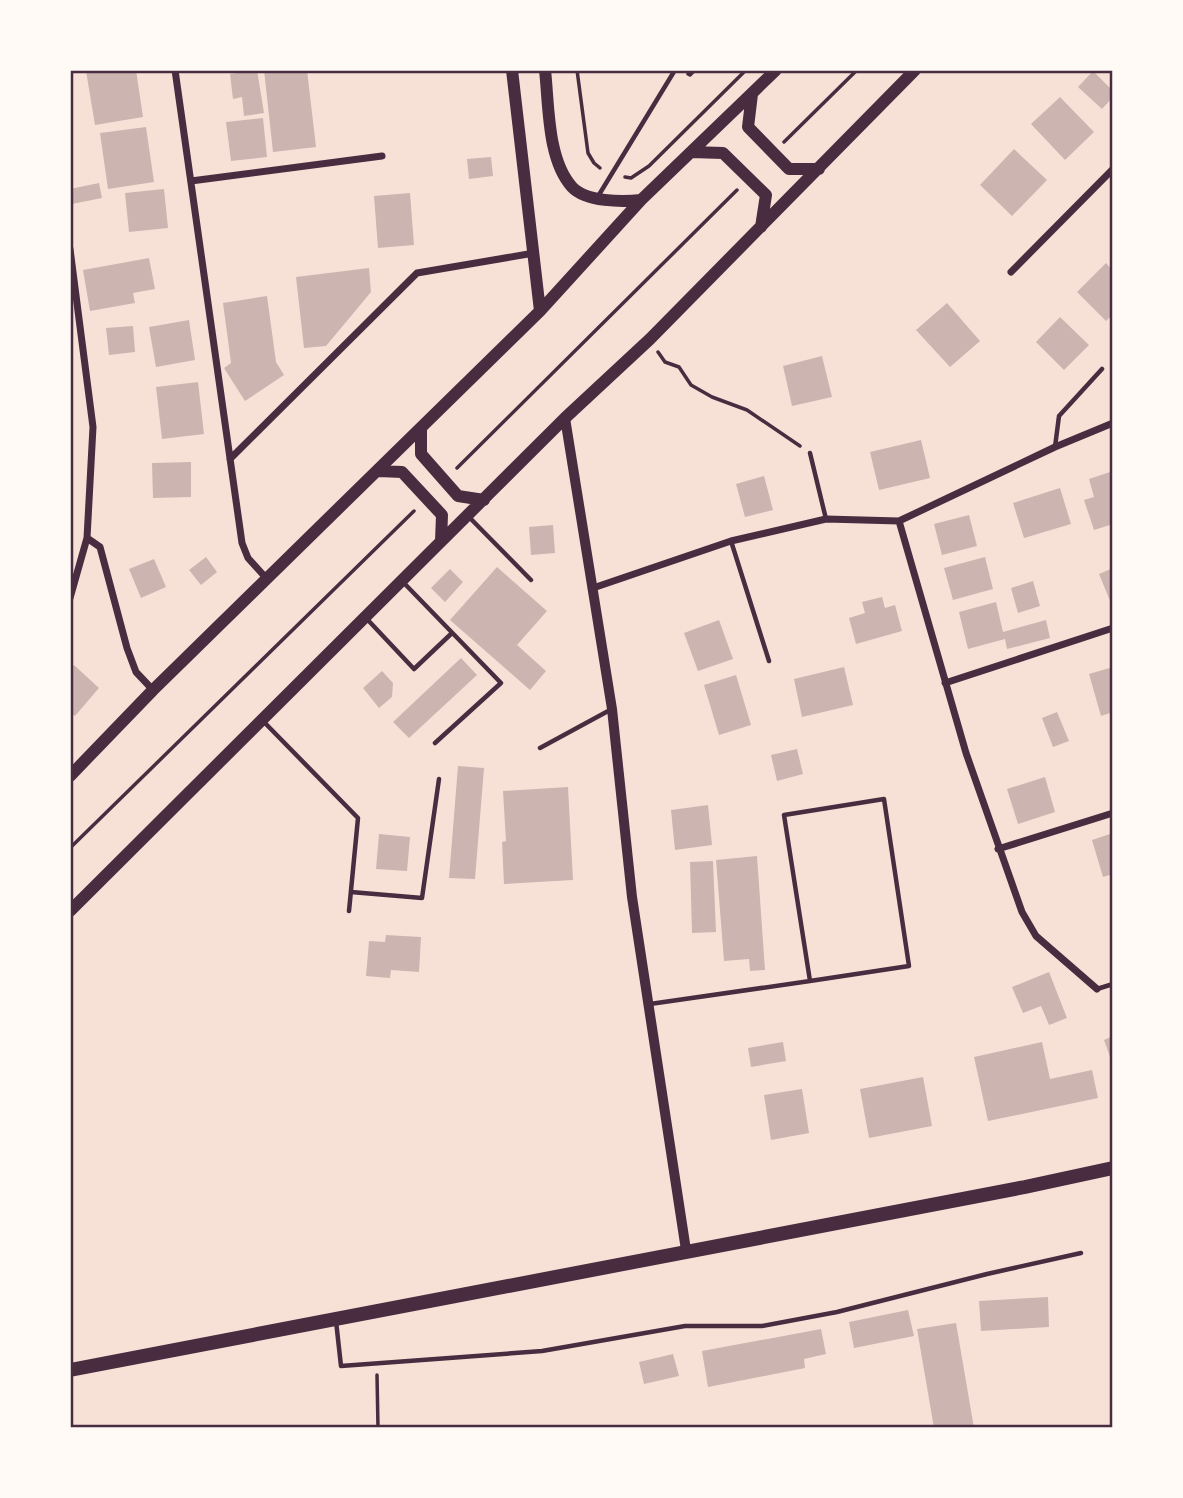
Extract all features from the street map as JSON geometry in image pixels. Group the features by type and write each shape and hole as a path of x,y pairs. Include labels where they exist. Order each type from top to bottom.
{"highway":[{"path":"70,1370 1113,1168"}],"main road":[{"path":"512,70 541,311"},
{"path":"545,70 555,156 573,188 597,198 617,202 641,200"},
{"path":"70,776 153,690 541,311 641,200 776,70"},
{"path":"70,911 565,418 650,339 915,70"},
{"path":"752,94 748,127 789,169 819,169"},
{"path":"691,152 723,153 766,195 761,228"},
{"path":"421,430 421,454 444,481 458,496 484,499"},
{"path":"379,471 402,472 442,515 441,541"}],"street":[{"path":"175,70 242,543 248,558 267,579"},
{"path":"191,181 382,156"},
{"path":"1011,272 1113,169"},
{"path":"70,250 93,427 87,538 70,598"},
{"path":"230,459 417,273 534,253"},
{"path":"565,418 612,709 632,897 686,1251"},
{"path":"593,588 731,541 826,519 899,521 1055,447 1113,423"},
{"path":"899,521 945,683 998,849 1022,912 1036,936 1097,989"},
{"path":"87,538 100,547 136,672 153,690"},
{"path":"945,683 1113,628"},
{"path":"998,849 1113,813"}],"lane":[{"path":"597,198 675,70"},
{"path":"1055,447 1059,416 1102,369"},
{"path":"810,453 826,519"},
{"path":"468,515 531,580"},
{"path":"731,541 769,661"},
{"path":"402,581 501,683 435,743"},
{"path":"365,617 414,669 452,633"},
{"path":"540,748 612,709"},
{"path":"262,720 358,818 349,911"},
{"path":"351,892 422,898 439,779"},
{"path":"649,1004 810,981 909,966 884,799 784,815 810,981"},
{"path":"1097,989 1113,984"},
{"path":"336,1320 341,1366 542,1351 685,1326 762,1326 837,1312 1082,1253"}],"path":[{"path":"577,70 588,153 594,163 610,176 631,178 649,166 746,70"},
{"path":"773,154 857,70"},
{"path":"444,481 749,178"},
{"path":"650,339 665,362 679,367 691,385 712,397 747,410 810,453"},
{"path":"70,848 426,498"},
{"path":"377,1363 378,1428"}],"building":[{"path":"136,70 143,117 95,125 86,71"},
{"path":"257,70 264,113 244,116 242,97 233,99 230,74"},
{"path":"264,70 307,70 316,147 273,152"},
{"path":"1093,71 1113,91 1113,97 1102,109 1078,87"},
{"path":"1060,97 1094,132 1065,160 1031,124"},
{"path":"263,118 267,157 231,161 226,122"},
{"path":"146,127 154,182 108,189 100,133"},
{"path":"1014,149 1047,180 1012,216 980,185"},
{"path":"491,157 493,176 469,179 467,159"},
{"path":"99,183 102,198 72,204 70,189"},
{"path":"164,189 168,228 129,232 125,193"},
{"path":"410,193 414,245 378,248 374,196"},
{"path":"149,258 155,289 133,293 135,303 90,311 83,270"},
{"path":"1106,263 1113,271 1113,314 1106,321 1077,292"},
{"path":"369,268 371,292 326,346 304,348 296,277"},
{"path":"267,296 276,362 284,375 245,401 224,368 231,363 223,303"},
{"path":"947,303 980,341 950,367 916,330"},
{"path":"1060,317 1089,345 1064,370 1036,342"},
{"path":"189,320 195,360 156,367 149,327"},
{"path":"133,326 135,352 109,355 106,328"},
{"path":"822,356 832,397 792,406 783,366"},
{"path":"198,382 204,434 162,439 156,387"},
{"path":"921,440 930,478 879,490 870,452"},
{"path":"191,462 191,497 153,498 152,463"},
{"path":"1113,471 1113,524 1094,530 1084,500 1094,497 1089,479"},
{"path":"764,476 773,510 745,517 736,484"},
{"path":"1060,488 1071,524 1024,538 1013,503"},
{"path":"969,515 977,546 942,555 934,524"},
{"path":"553,525 555,553 531,555 529,527"},
{"path":"206,557 217,572 201,585 189,570"},
{"path":"985,557 993,589 953,600 944,568"},
{"path":"154,559 166,587 141,598 129,569"},
{"path":"497,567 547,611 517,645 546,671 530,690 450,620"},
{"path":"1113,568 1113,608 1099,574"},
{"path":"450,569 463,582 445,602 431,588"},
{"path":"1033,581 1040,606 1018,613 1011,588"},
{"path":"882,597 885,608 895,605 902,631 856,644 849,618 865,613 862,602"},
{"path":"996,602 1003,632 1046,620 1050,638 1007,649 1005,639 968,649 959,612"},
{"path":"719,620 733,659 698,671 684,633"},
{"path":"461,658 477,675 409,738 393,722"},
{"path":"74,665 99,688 75,716 70,712 70,670"},
{"path":"844,667 853,705 802,717 794,679"},
{"path":"1113,667 1113,712 1101,716 1089,674"},
{"path":"382,671 393,683 392,697 379,708 363,688"},
{"path":"736,675 751,725 719,735 704,685"},
{"path":"1057,712 1069,741 1053,747 1042,718"},
{"path":"797,749 803,774 777,781 771,755"},
{"path":"458,766 484,768 475,879 449,878"},
{"path":"1045,777 1055,812 1018,824 1007,789"},
{"path":"568,787 573,880 504,884 502,842 506,841 503,791"},
{"path":"708,805 712,845 675,850 671,810"},
{"path":"1113,833 1113,874 1103,877 1092,840"},
{"path":"379,834 410,837 407,871 376,869"},
{"path":"757,856 765,970 750,971 749,959 724,961 716,860"},
{"path":"713,861 716,932 692,933 690,862"},
{"path":"386,935 421,937 419,972 391,970 390,978 366,976 369,941 385,942"},
{"path":"1049,972 1067,1018 1049,1025 1041,1006 1023,1013 1012,987"},
{"path":"1113,1036 1113,1065 1104,1040"},
{"path":"783,1042 786,1061 751,1067 748,1048"},
{"path":"1042,1042 1050,1079 1092,1070 1098,1098 988,1121 974,1057"},
{"path":"923,1077 932,1126 869,1138 860,1089"},
{"path":"802,1089 809,1133 771,1140 764,1095"},
{"path":"1048,1297 1049,1327 981,1331 979,1301"},
{"path":"908,1310 914,1336 854,1348 849,1322"},
{"path":"956,1323 974,1428 934,1428 917,1329"},
{"path":"821,1329 826,1354 804,1359 805,1368 708,1387 702,1351"},
{"path":"673,1354 679,1376 644,1384 639,1362"}]}
